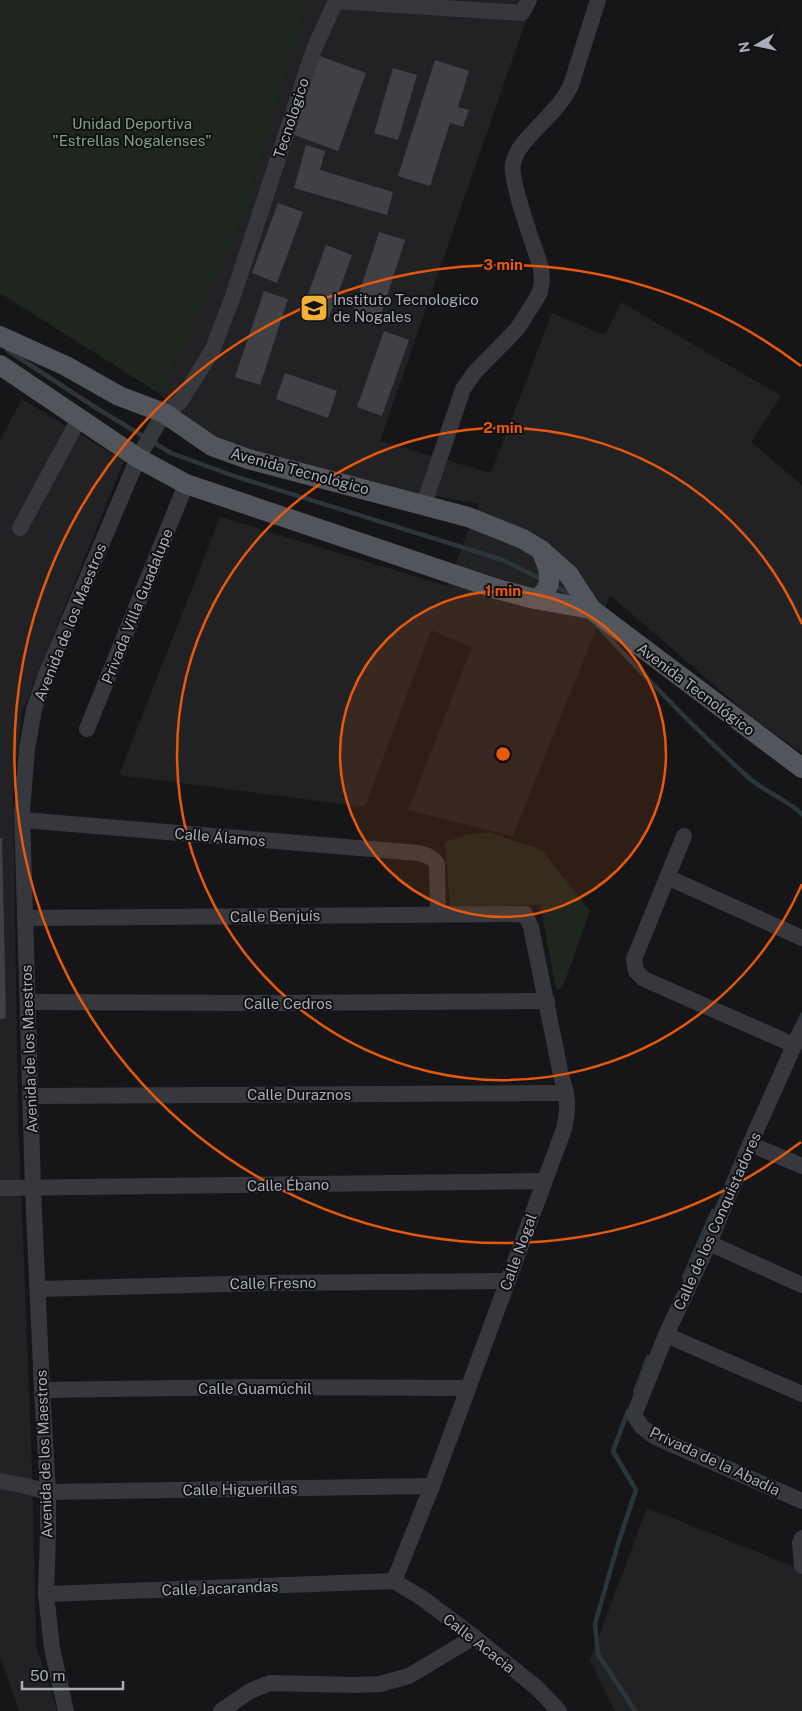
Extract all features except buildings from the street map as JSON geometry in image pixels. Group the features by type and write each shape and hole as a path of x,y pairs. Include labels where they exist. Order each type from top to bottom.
{"main road":[{"name":"Avenida Tecnológico","path":"0,336 66,366 212,446 248,459 468,517 523,539 541,550 569,575 591,609 802,768"},
{"name":"Avenida Tecnológico","path":"0,365 79,419 186,484 497,589 535,600 591,609"},
{"path":"535,600 546,592 549,584 547,564 541,550"}],"street":[{"name":"Tecnologico","path":"161,418 180,402 212,351 233,296 314,49 336,1 522,13 528,0"},
{"path":"424,504 463,389 475,372 517,329 540,292 542,281 541,268 514,180 513,164 520,148 527,139 567,96 598,0"},
{"name":"Avenida de los Maestros","path":"66,1711 52,1648 46,1594 48,1492 33,1188 29,1002 25,918 23,820 26,758 34,709 45,677 140,456 161,418"},
{"path":"20,528 79,419"},
{"name":"Privada Villa Guadalupe","path":"87,729 186,484"},
{"name":"Calle Álamos","path":"23,820 418,853 434,859 437,864 438,914"},
{"path":"684,836 634,959 634,966 639,976 794,1045"},
{"path":"667,878 802,938"},
{"name":"Calle Benjuís","path":"25,918 525,914"},
{"name":"Calle Nogal","path":"394,1581 432,1486 564,1129 568,1108 566,1093 531,927 525,914"},
{"name":"Calle Cedros","path":"29,1002 547,1001"},
{"name":"Calle de los Conquistadores","path":"634,1415 666,1335 709,1243 750,1144 802,1028"},
{"name":"Calle Duraznos","path":"31,1096 566,1093"},
{"path":"750,1144 802,1166"},
{"name":"Calle Ébano","path":"0,1188 544,1181"},
{"path":"709,1243 802,1285"},
{"name":"Calle Fresno","path":"38,1288 265,1283 508,1281"},
{"path":"666,1335 802,1394"},
{"name":"Calle Guamúchil","path":"42,1390 249,1387 468,1388"},
{"name":"Privada de la Abadía","path":"634,1415 642,1427 656,1437 802,1501"},
{"name":"Calle Higuerillas","path":"0,1481 48,1492 432,1486"},
{"path":"802,1538 800,1543 802,1566"},
{"name":"Calle Jacarandas","path":"46,1594 394,1581"},
{"name":"Calle Acacia","path":"394,1581 422,1598 474,1637 537,1688 559,1711"},
{"path":"221,1711 250,1691 270,1683 355,1686 380,1684 409,1676 474,1637"}],"shaded area":[{"path":"289,0 533,0 380,441 491,473 552,313 605,335 621,302 781,396 751,442 802,485 802,753 750,716 610,595 513,836 408,810 472,647 431,630 365,807 119,775 220,517 447,586 479,504 365,483 200,434 160,394 242,221 305,12"},
{"path":"22,399 124,461 22,712 13,787 18,1113 32,1467 36,1645 57,1711 19,1711 0,1657 0,440"},
{"path":"647,1508 802,1570 802,1711 615,1711 590,1660"}],"green space":[{"name":"Unidad Deportiva \"Estrellas Nogalenses\"","path":"0,0 289,0 305,12 242,221 191,329 189,341 180,352 160,394 0,293"},
{"path":"489,832 542,850 590,911 562,989 556,989 540,905 450,907 445,842 467,835"}],"waterway":[{"path":"7,350 98,409 171,453 234,476 503,560 543,580"},
{"path":"555,586 567,592 573,598"},
{"path":"598,626 672,704 729,760 755,783 802,814"},
{"path":"798,1024 802,1015"},
{"path":"684,1277 713,1211"},
{"path":"635,1392 648,1357"},
{"path":"628,1411 613,1451 636,1490 595,1624 598,1654 635,1711"}],"place":[{"name":"Instituto Tecnologico de Nogales","path":"314,308"}]}
